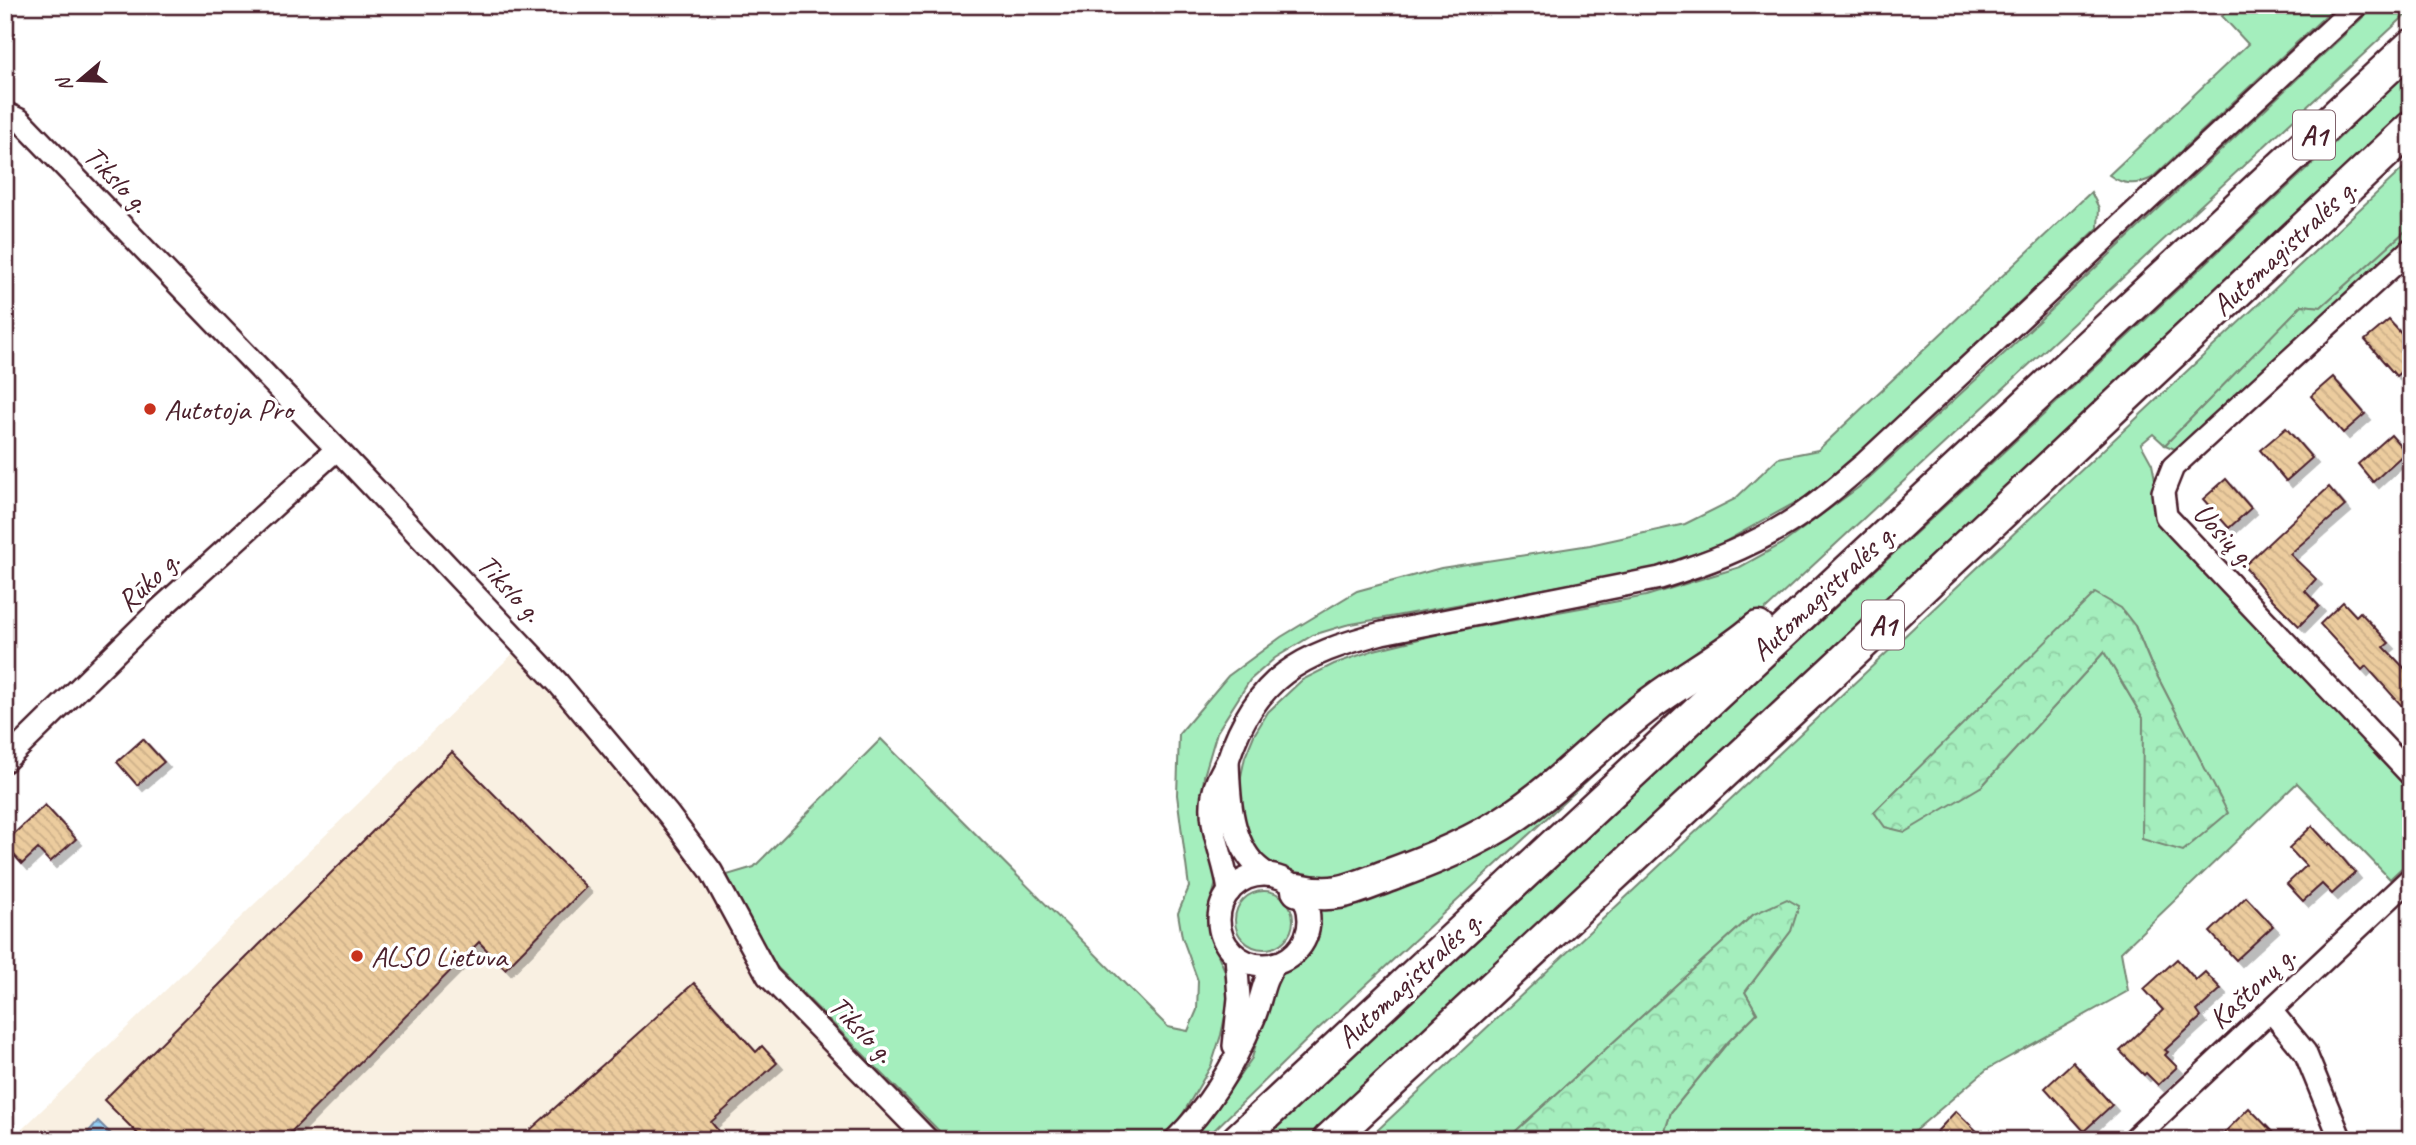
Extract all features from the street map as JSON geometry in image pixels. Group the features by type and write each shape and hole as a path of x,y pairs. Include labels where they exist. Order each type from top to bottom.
{"highway":[{"name":"Automagistralės g.","path":"1238,1140 2218,223 2411,46"},
{"name":"Automagistralės g.","path":"1329,1140 2405,134"},
{"path":"1298,890 1320,895 1339,893 1430,860 1474,840 1514,816 1658,698 1741,642 1770,618 2176,245 2218,223"}],"street":[{"path":"1229,892 1214,823 1212,798 1245,716 1261,694 1283,674 1312,656 1346,643 1660,578 1747,546 1789,522 1828,495 1865,463 2357,5"},
{"name":"Tikslo g.","path":"5,113 20,120 558,683 668,814 710,871 768,976 929,1140"},
{"name":"Uosių g.","path":"2411,249 2173,467 2163,492 2166,516 2411,775"},
{"name":"Rūko g.","path":"5,761 160,609 337,449"},
{"path":"1228,760 1229,789 1235,825 1252,861 1268,875"},
{"path":"1268,875 1280,878 1298,890 1309,915 1304,942 1295,953 1276,963 1258,965 1236,956 1225,943 1220,930 1222,904 1229,892 1246,878 1268,875"},
{"name":"Kaštonų g.","path":"2133,1140 2411,878"},
{"path":"1230,1065 1239,999 1236,956"},
{"path":"1174,1140 1211,1100 1246,1038 1257,1011 1263,984 1276,963"},
{"path":"2271,1011 2305,1052 2341,1140"}],"shaded area":[{"path":"529,638 628,748 727,875 771,961 948,1140 11,1140"}],"green space":[{"path":"2233,5 2337,5 2152,178 2130,183 2109,175 2248,44 2222,16"},
{"path":"2376,5 2411,5 2411,10 1766,609 1495,819 1338,883 1292,877 1267,863 1245,836 1240,810 1240,781 1245,757 1268,712 1302,680 1334,664 1374,650 1444,633 1646,596 1740,567 1782,544 1859,487"},
{"path":"2411,67 2411,110 1310,1140 1260,1140 2039,419 2324,153"},
{"path":"2411,161 2411,226 2321,307 2302,305 2165,445 2153,434 2141,444 2152,464 2164,525 2411,789 2411,859 2390,879 2297,783 2121,952 2128,991 1986,1070 1904,1140 1662,1140 1671,1112 1728,1042 1757,1013 1745,992 1791,931 1754,914 1506,1140 1367,1140","holes":["2135,626 2150,662 2227,813 2143,839 2143,718 2104,652 1982,786 1874,812 2048,641"]},
{"path":"2091,192 2099,208 2098,228 1857,456 1807,496 1717,546 1647,570 1346,625 1313,635 1275,658 1250,680 1217,732 1204,776 1201,817 1216,882 1208,913 1209,934 1226,973 1229,998 1211,1066 1178,1122 1158,1140 948,1140 771,961 727,875 754,867 881,739 1168,1027 1188,1031 1197,1010 1198,981 1182,937 1178,913 1189,887 1177,795 1179,734 1228,676 1281,637 1357,591 1441,568 1590,545 1685,524 1735,499 1778,458 1818,450"},
{"path":"2411,226 2411,238 2177,450 2165,445 2302,305 2321,307"},
{"path":"2095,593 2121,608 2135,626 2150,662 2228,813 2183,851 2142,839 2143,718 2104,652 1982,786 1905,832 1885,827 1874,812"},
{"path":"1669,705 1316,1031 1204,1140 1189,1140 1212,1115 1252,1058 1271,990 1311,947 1316,937 1318,907 1395,884"},
{"path":"1258,891 1270,891 1285,899 1293,914 1293,926 1285,941 1270,949 1258,949 1243,941 1235,926 1235,914 1243,899"},
{"path":"1787,899 1799,906 1791,931 1745,992 1757,1013 1728,1042 1671,1112 1662,1140 1506,1140 1754,914"}],"water":[{"path":"98,1121 117,1140 83,1138"}],"building":[{"path":"2389,320 2411,345 2411,363 2396,376 2365,340"},
{"path":"2333,377 2365,414 2343,433 2311,396"},
{"path":"2286,428 2312,458 2286,481 2260,450"},
{"path":"2391,435 2406,452 2373,482 2358,464"},
{"path":"2226,479 2251,508 2229,528 2203,499"},
{"path":"2329,487 2345,506 2290,554 2316,579 2305,591 2319,606 2299,626 2244,566"},
{"path":"2343,602 2356,616 2360,612 2389,643 2384,647 2411,675 2411,716 2366,666 2362,670 2320,624"},
{"path":"143,739 164,762 137,785 117,762"},
{"name":"ALSO Lietuva","path":"452,752 586,887 505,969 479,942 283,1140 144,1140 104,1100"},
{"path":"45,805 76,839 50,862 38,849 22,864 5,842"},
{"path":"2312,826 2355,873 2332,894 2322,884 2303,901 2287,884 2306,866 2289,848"},
{"path":"2246,897 2273,926 2236,960 2210,932"},
{"path":"2177,959 2196,980 2205,972 2221,989 2197,1011 2201,1017 2165,1050 2168,1052 2165,1055 2177,1067 2158,1085 2120,1051 2163,1010 2144,989"},
{"path":"694,983 756,1052 762,1046 777,1063 711,1122 726,1140 519,1140"},
{"path":"2073,1062 2112,1105 2084,1131 2045,1088"},
{"path":"2249,1108 2280,1140 2217,1140"},
{"path":"1956,1111 1986,1140 1929,1140"}],"place":[{"name":"Autotoja Pro","path":"150,409"},
{"name":"ALSO Lietuva","path":"357,956"}]}
